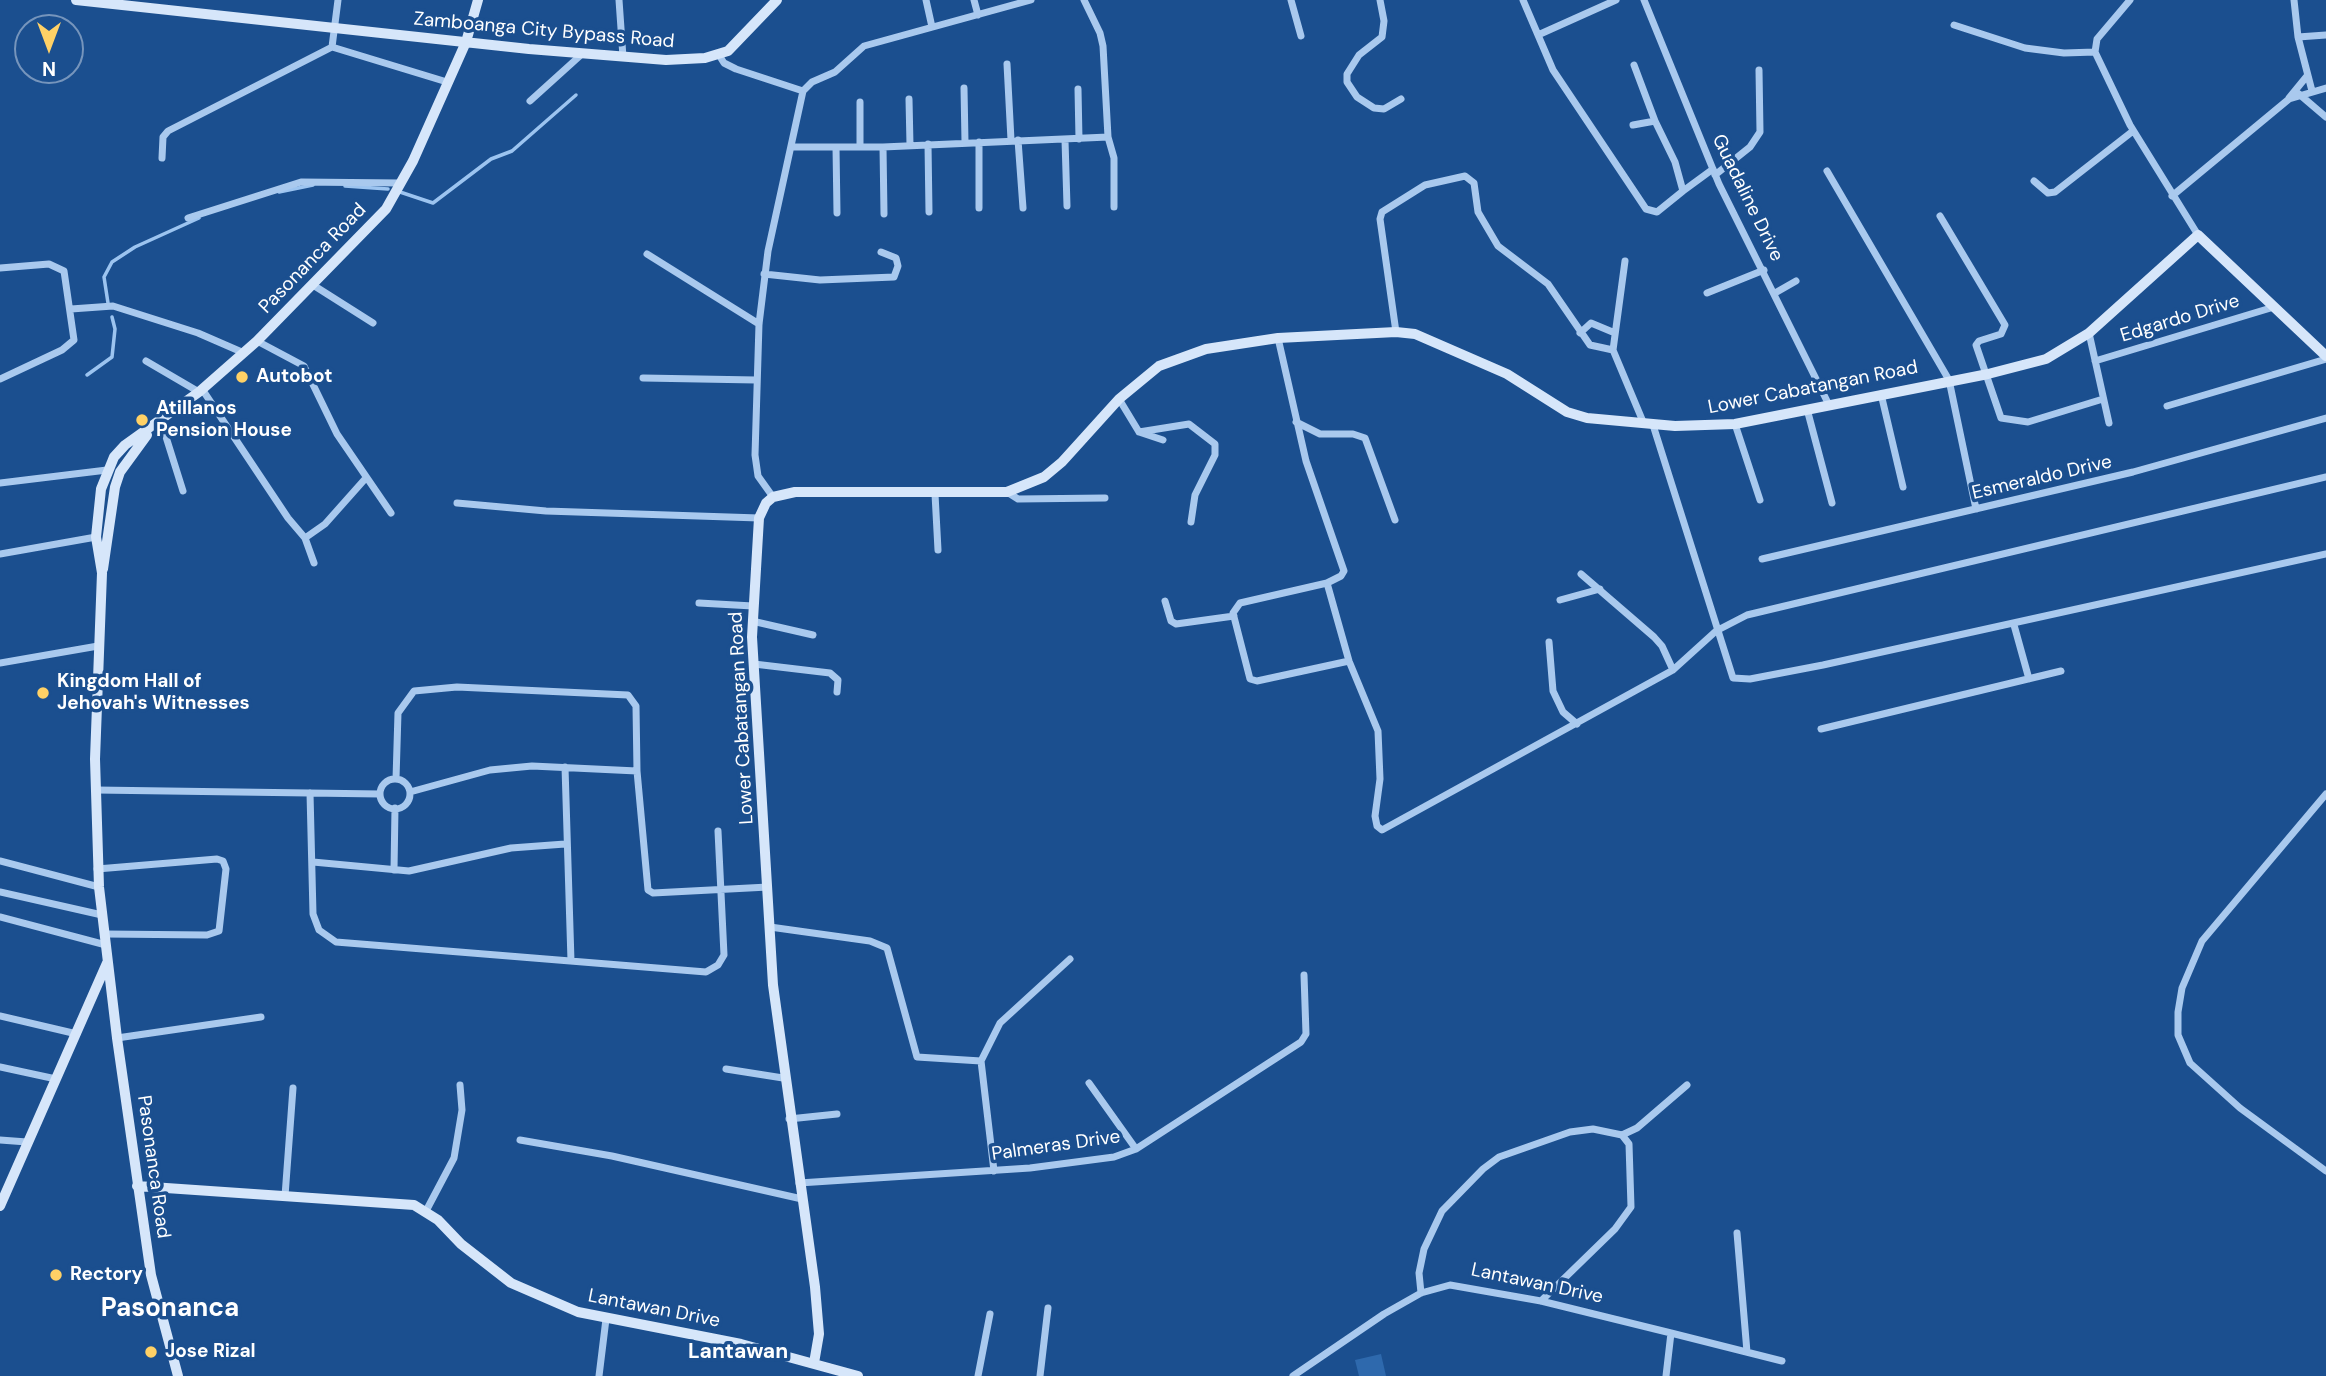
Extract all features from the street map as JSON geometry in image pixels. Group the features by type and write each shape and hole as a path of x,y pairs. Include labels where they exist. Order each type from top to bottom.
{"street":[{"name":"Zamboanga City Bypass Road","path":"76,0 582,54 688,60 719,55"},
{"path":"332,47 338,0"},
{"name":"Pasonanca Road","path":"102,573 96,537 101,489 107,470 125,445 201,391 257,341 386,209 466,42 478,0"},
{"path":"619,0 623,57"},
{"path":"777,0 736,45 719,55 724,63 736,69 803,91"},
{"path":"926,0 932,27"},
{"path":"974,0 978,15"},
{"path":"773,497 756,469 759,324 764,274 803,91 812,82 835,72 864,46 1027,0"},
{"path":"1084,0 1101,33 1103,46 1108,137 1114,158 1114,207"},
{"path":"1292,0 1301,36"},
{"path":"1380,0 1384,21 1382,37 1359,55 1347,74 1347,82 1357,97 1374,108 1384,109 1401,99"},
{"path":"1522,0 1553,70 1646,209 1657,212 1756,140 1760,132 1759,70"},
{"path":"1538,35 1616,0"},
{"name":"Guadaline Drive","path":"1644,0 1714,172 1829,405"},
{"path":"2130,0 2097,39 2095,52 2107,83 2133,131 2198,235 2326,358 2167,406"},
{"path":"2294,0 2298,37 2312,91"},
{"path":"1954,25 2025,48 2064,53 2095,52"},
{"path":"2298,37 2326,34"},
{"path":"162,158 163,137 168,131 332,47 447,82"},
{"path":"530,101 582,54"},
{"path":"1007,64 1023,208"},
{"path":"1634,65 1655,121 1675,162 1683,191"},
{"path":"2172,195 2289,99 2307,76"},
{"path":"964,88 965,142"},
{"path":"2289,99 2326,88"},
{"path":"1078,89 1079,139"},
{"path":"2299,94 2326,117"},
{"path":"909,99 910,145"},
{"path":"860,103 860,146"},
{"path":"1633,125 1655,121"},
{"path":"2034,181 2048,193 2055,192 2133,131"},
{"path":"793,147 883,147 1108,137"},
{"path":"1065,140 1067,206"},
{"path":"979,142 979,208"},
{"path":"928,144 929,212"},
{"path":"836,147 837,213"},
{"path":"883,147 884,214"},
{"path":"1827,171 1949,380 1976,509"},
{"path":"1396,332 1380,219 1382,212 1425,185 1465,176 1474,183 1478,212 1498,246 1548,284 1590,345 1613,350"},
{"path":"188,218 301,182 400,183"},
{"path":"1940,216 2005,325 2001,334 1979,341 1976,345 1988,374 1996,411 2001,418 2028,422 2103,399"},
{"name":"Lower Cabatangan Road","path":"814,1363 818,1316 772,985 754,664 752,621 759,518 761,510 773,497 795,492 1007,492 1044,477 1062,463 1119,399 1146,374 1182,356 1278,338 1396,332 1415,334 1507,374 1567,412 1600,421 1649,425 1735,424 1988,374 2046,359 2089,332 2198,235"},
{"path":"764,274 820,280 894,276 898,266 896,258 881,251"},
{"path":"647,254 759,324"},
{"path":"1625,261 1613,350 1649,425 1730,675 1743,679 2014,625 2326,554"},
{"path":"0,268 49,264 59,267 66,277 74,340 71,345 0,379"},
{"path":"1707,293 1764,270"},
{"path":"1775,293 1796,281"},
{"path":"313,285 373,323"},
{"path":"71,309 113,306 198,333 244,353"},
{"name":"Edgardo Drive","path":"2095,361 2274,307"},
{"path":"1580,333 1591,323 1615,333"},
{"path":"2089,332 2109,423"},
{"path":"1278,338 1296,421 1344,565 1341,576 1327,583 1240,603 1234,616 1250,679 1257,681 1349,661"},
{"path":"257,341 304,366 337,434 365,479 391,513"},
{"path":"146,361 201,391 288,518 305,538 314,563"},
{"path":"643,378 756,380"},
{"path":"1881,394 1903,487"},
{"path":"1119,399 1139,432 1163,440"},
{"path":"1807,410 1832,503"},
{"name":"Esmeraldo Drive","path":"1762,559 2133,472 2326,418"},
{"path":"1296,421 1320,434 1353,434 1365,438 1395,520"},
{"path":"157,424 183,491"},
{"name":"Pasonanca Road","path":"157,424 129,458 115,486 110,539 102,573 98,646 97,869 137,1186 156,1296 178,1376"},
{"path":"1139,432 1189,424 1214,444 1214,455 1195,495 1191,522"},
{"path":"1735,424 1760,500"},
{"path":"0,483 107,470"},
{"path":"1327,583 1349,661 1378,731 1380,779 1375,816 1377,826 1382,830 1673,670 1716,631 1747,615 2326,477"},
{"path":"305,538 325,524 365,479"},
{"path":"1007,492 1018,499 1105,498"},
{"path":"935,494 938,550"},
{"path":"457,503 587,513 759,518"},
{"path":"0,554 96,537"},
{"path":"1581,574 1654,637 1662,646 1673,670"},
{"path":"1560,600 1600,589"},
{"path":"1165,601 1171,621 1176,624 1234,616"},
{"path":"699,603 753,606"},
{"path":"752,621 813,635"},
{"path":"2014,625 2029,679"},
{"path":"1549,642 1553,691 1563,712 1577,724"},
{"path":"0,663 98,646"},
{"path":"754,664 830,673 838,680 837,692"},
{"path":"1821,729 2062,671"},
{"path":"396,779 398,713 414,691 429,688 628,695 636,706 637,771 648,890 653,893 768,887"},
{"path":"565,767 565,844 571,961"},
{"path":"410,792 490,771 565,767 637,771"},
{"path":"396,779 407,784 410,792 404,806 395,808 383,802 380,794 383,785 396,779"},
{"path":"96,790 380,794"},
{"path":"310,793 313,914 319,930 337,942 706,972 718,965 724,955 718,831"},
{"path":"2326,794 2208,933 2182,988 2178,1012 2178,1035 2190,1063 2240,1108 2326,1171"},
{"path":"394,870 395,808"},
{"path":"313,862 394,870 426,869 511,848 565,844"},
{"path":"0,917 105,939 207,935 219,931 226,869 223,862 216,859 97,869"},
{"path":"0,861 99,887"},
{"path":"0,892 102,915"},
{"path":"770,928 882,943 887,948 917,1056 981,1061"},
{"path":"994,1171 981,1061 1000,1023 1070,959"},
{"path":"1,1201 108,960"},
{"name":"Palmeras Drive","path":"798,1183 994,1171 1114,1157 1136,1149 1301,1042 1306,1034 1304,975"},
{"path":"0,1016 77,1034"},
{"path":"117,1038 261,1017"},
{"path":"0,1067 56,1079"},
{"path":"726,1069 783,1079"},
{"path":"1089,1083 1136,1149"},
{"path":"1421,1293 1419,1273 1424,1249 1442,1210 1476,1175 1499,1157 1570,1132 1593,1129 1622,1135 1637,1128 1687,1084"},
{"path":"137,1186 414,1205 426,1211 454,1158 462,1110 460,1085"},
{"path":"285,1196 293,1088"},
{"path":"789,1119 837,1114"},
{"path":"1541,1301 1615,1229 1631,1207 1629,1144 1622,1135"},
{"path":"0,1140 27,1142"},
{"path":"520,1140 649,1163 802,1199"},
{"name":"Lantawan Drive","path":"426,1211 461,1244 511,1283 578,1312 741,1344 858,1376"},
{"path":"1737,1233 1747,1352"},
{"name":"Lantawan Drive","path":"1293,1376 1384,1314 1421,1293 1450,1285 1470,1286 1541,1301 1782,1361"},
{"path":"1040,1376 1048,1308"},
{"path":"978,1376 990,1314"},
{"path":"599,1376 606,1319"},
{"path":"1666,1376 1671,1333"}],"shaded area":[{"path":"1381,1354 1386,1376 1359,1376 1355,1360"}],"waterway":[{"path":"400,192 433,203 491,159 512,151 576,95"},
{"path":"279,192 313,185"},
{"path":"345,186 388,189"},
{"path":"108,303 104,277 112,262 135,247 199,218"},
{"path":"87,375 112,357 115,329 112,317"}],"place":[{"name":"Autobot","path":"242,377"},
{"name":"Atillanos Pension House","path":"142,420"},
{"name":"Kingdom Hall of Jehovah's Witnesses","path":"43,693"},
{"name":"Rectory","path":"56,1275"},
{"name":"Jose Rizal","path":"151,1352"}],"district":[{"name":"Pasonanca","path":"170,1309"},
{"name":"Lantawan","path":"738,1352"}]}
